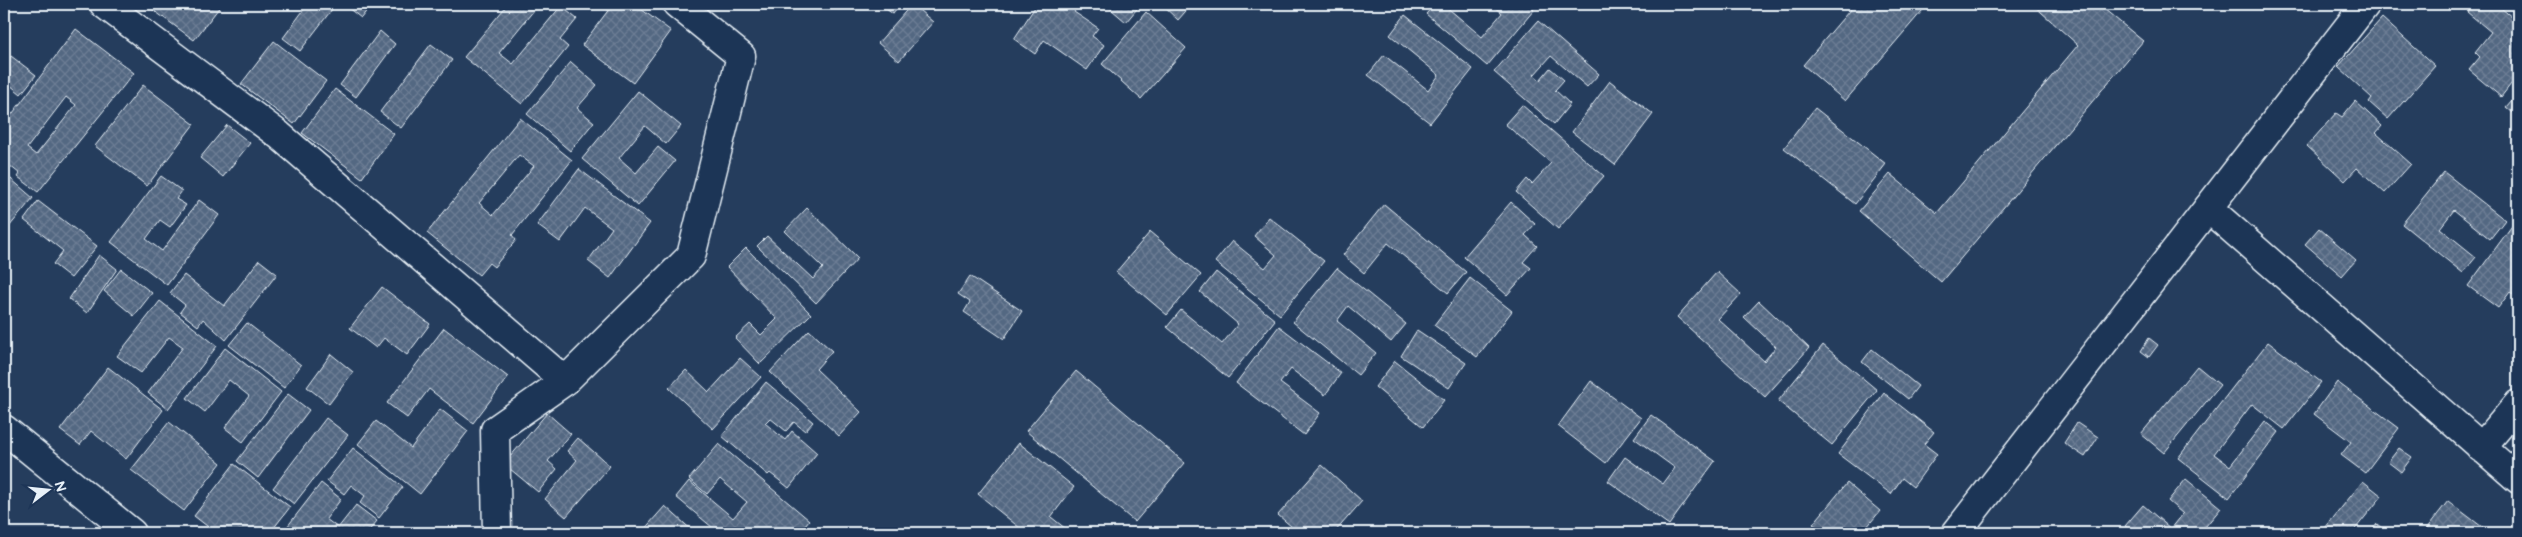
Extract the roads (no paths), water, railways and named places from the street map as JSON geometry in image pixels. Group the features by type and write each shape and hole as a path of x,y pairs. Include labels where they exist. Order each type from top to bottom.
{"street":[{"path":"104,4 279,135 565,381"},
{"path":"497,533 495,430 565,381 691,256 741,56 677,4"},
{"path":"1956,533 2366,4"},
{"path":"2208,208 2518,479"},
{"path":"2481,448 2518,404"},
{"path":"4,429 132,533"}]}
